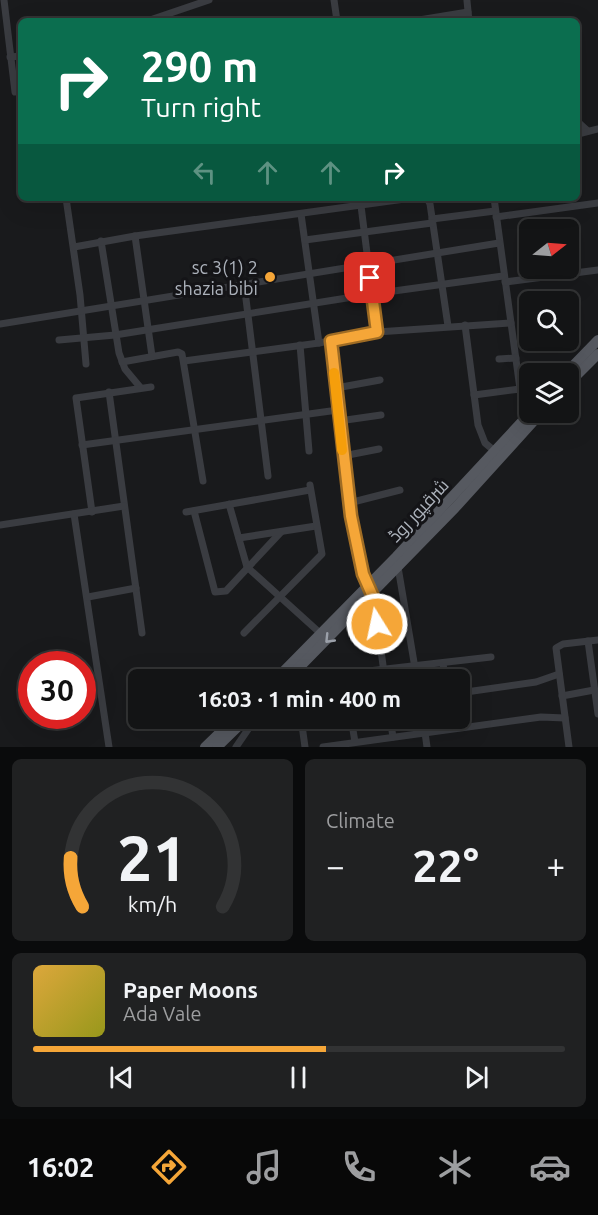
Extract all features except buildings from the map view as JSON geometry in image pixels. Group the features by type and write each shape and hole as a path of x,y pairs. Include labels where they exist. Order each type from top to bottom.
{"main road":[{"path":"576,363 598,340"},
{"path":"579,373 598,354"},
{"name":"شرقپور روڈ","path":"286,669 320,633 398,567 499,454 523,423"},
{"name":"شرقپور روڈ","path":"298,669 370,590 531,423"},
{"path":"205,747 224,729"},
{"path":"217,747 236,729"}],"street":[{"path":"3,0 15,92"},
{"path":"156,18 209,0"},
{"path":"334,0 337,18"},
{"path":"467,2 469,18"},
{"path":"431,18 468,12"},
{"path":"10,57 18,56"},
{"path":"580,124 588,131"},
{"path":"580,133 598,129"},
{"path":"66,201 74,246 86,364"},
{"path":"428,201 448,326"},
{"path":"494,201 519,381"},
{"path":"74,246 302,214 360,202 377,332"},
{"path":"305,240 432,221 598,203"},
{"path":"302,214 319,343"},
{"path":"135,236 152,356"},
{"path":"101,241 115,335 122,362 140,387"},
{"path":"0,324 500,243"},
{"path":"58,340 115,335 372,294 598,270"},
{"path":"244,284 263,420 268,476"},
{"path":"184,361 319,343 377,332 512,323"},
{"path":"465,325 482,438 499,454"},
{"path":"331,341 349,503 358,553 370,590 383,669"},
{"path":"300,345 309,451"},
{"path":"122,362 180,352 184,361 203,481"},
{"path":"499,359 516,358"},
{"path":"336,388 380,380"},
{"path":"92,512 76,398 151,387"},
{"path":"474,395 519,389"},
{"path":"109,392 142,633"},
{"path":"82,445 338,410"},
{"path":"339,421 381,415"},
{"path":"343,456 379,449"},
{"path":"244,633 322,554 310,487 190,511 215,592 226,591 281,532"},
{"path":"349,503 400,490"},
{"path":"229,504 247,567 320,633"},
{"path":"0,525 124,506"},
{"path":"74,514 109,747"},
{"path":"239,538 316,526"},
{"path":"398,567 416,667"},
{"path":"88,597 136,588"},
{"path":"569,747 557,647 598,640"},
{"path":"588,641 598,714"},
{"path":"408,669 491,657"},
{"path":"443,663 444,669"},
{"path":"470,691 536,682 559,674"},
{"path":"562,696 594,690"},
{"path":"470,726 541,717 565,718"},
{"path":"236,747 247,729"},
{"path":"303,729 305,747"},
{"path":"353,729 355,742"},
{"path":"392,729 393,736"},
{"path":"424,729 427,747"},
{"path":"323,747 446,729"}],"slow traffic":[{"path":"334,373 342,450"}],"place":[{"name":"sc 3(1) 2 shazia bibi","path":"270,277"}],"route":[{"path":"370,278 377,332 331,341 351,516 363,574 374,599 377,624"}]}
